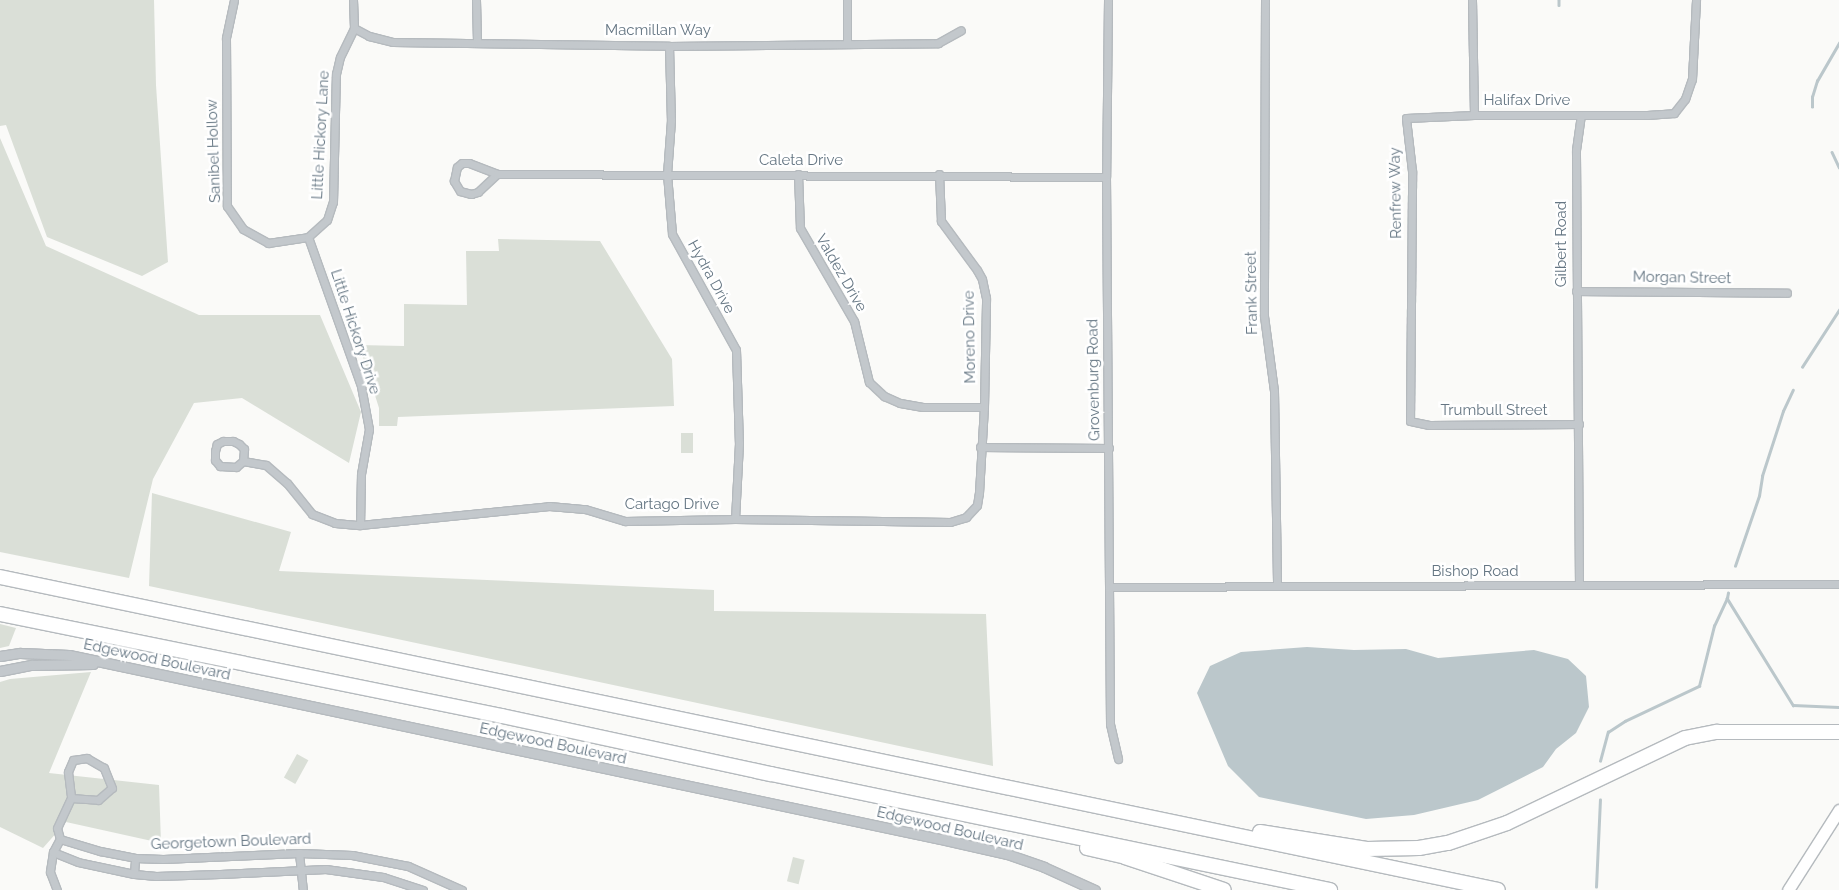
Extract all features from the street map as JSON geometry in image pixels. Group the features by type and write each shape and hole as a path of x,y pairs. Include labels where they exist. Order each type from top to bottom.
{"highway":[{"path":"0,577 1498,890"},
{"path":"0,614 866,792 1330,890"},
{"path":"1182,825 1195,820 1367,849 1418,848 1477,835 1507,823 1693,736 1717,732 1839,732"},
{"path":"866,792 1125,857 1224,890"}],"main road":[{"path":"1788,890 1839,810"}],"street":[{"name":"Sanibel Hollow","path":"234,0 226,38 227,206 243,229 268,243 308,237"},
{"path":"353,0 354,28"},
{"path":"476,0 477,42"},
{"path":"847,0 847,43"},
{"name":"Grovenburg Road","path":"1108,0 1106,177 1110,724 1118,760"},
{"name":"Frank Street","path":"1264,0 1264,316 1274,391 1277,586"},
{"path":"1472,0 1474,115"},
{"path":"1581,114 1647,115 1674,113 1685,98 1692,79 1696,0"},
{"name":"Little Hickory Lane","path":"308,237 327,220 333,202 336,74 340,57 354,28"},
{"name":"Macmillan Way","path":"354,28 369,36 393,42 668,46 938,43 962,30"},
{"name":"Hydra Drive","path":"668,46 671,120 667,174 672,234 736,350 739,443 735,519"},
{"name":"Halifax Drive","path":"1474,115 1581,114"},
{"name":"Gilbert Road","path":"1579,585 1576,150 1581,114"},
{"name":"Renfrew Way","path":"1410,421 1412,171 1406,118 1474,115"},
{"name":"Caleta Drive","path":"497,174 478,192 471,194 460,191 454,181 457,167 462,163 469,163 497,174 939,174 1106,177"},
{"name":"Valdez Drive","path":"798,174 800,228 854,321 869,382 884,396 900,404 923,407 984,407"},
{"name":"Moreno Drive","path":"939,174 941,221 977,270 984,287 986,311 984,407 980,447 979,493 974,510"},
{"name":"Little Hickory Drive","path":"308,237 363,395 369,429 361,474 360,525"},
{"name":"Morgan Street","path":"1576,290 1787,294"},
{"name":"Trumbull Street","path":"1410,421 1429,425 1579,424"},
{"name":"Cartago Drive","path":"223,441 233,441 240,444 244,449 243,461 236,467 220,466 215,460 217,444 223,441"},
{"path":"980,447 1108,448"},
{"name":"Cartago Drive","path":"243,461 266,465 287,483 312,514 335,523 360,525 549,506 585,509 625,521 735,519 950,522 966,517 974,510"},
{"name":"Bishop Road","path":"1110,587 1839,584"},
{"name":"Edgewood Boulevard","path":"0,656 20,653 69,655 970,846 1007,854 1044,867 1095,890"},
{"path":"0,671 32,665 106,664"},
{"path":"57,890 50,872 53,852 60,839 56,828 71,798 68,772 72,760 87,758 104,768 112,788 98,800 71,798"},
{"name":"Georgetown Boulevard","path":"60,839 100,851 135,858 219,858 299,853 352,855 388,861 431,875 462,890"},
{"name":"Georgetown Boulevard","path":"53,852 78,862 134,874 202,875 302,870 356,871 383,877 423,890"},
{"path":"299,853 303,890"},
{"path":"134,874 135,858"}],"shaded area":[{"path":"0,0 154,0 156,85 168,262 142,276 47,237 6,125 0,126"},
{"path":"0,138 46,246 199,315 320,315 361,412 349,463 242,398 194,403 153,479 129,578 0,552"},
{"path":"498,239 600,241 672,359 674,406 398,417 397,426 379,426 379,408 359,345 404,346 404,304 467,305 466,251 499,251"},
{"path":"681,433 693,433 693,453 681,453"},
{"path":"152,493 291,532 279,571 714,590 714,611 986,614 993,766 149,586"},
{"path":"0,624 16,628 9,646 0,648"},
{"path":"1307,647 1354,650 1406,649 1438,658 1534,650 1568,659 1586,676 1589,707 1576,733 1556,749 1543,767 1478,800 1414,815 1366,819 1259,797 1228,766 1197,693 1210,666 1241,652"},
{"path":"91,672 49,773 159,785 161,843 66,822 43,848 0,827 0,682 10,679"},
{"path":"297,754 308,760 295,784 284,778"},
{"path":"793,857 805,860 799,884 787,881"}],"waterway":[{"path":"1559,0 1559,5"},
{"path":"1812,107 1812,97 1817,81 1839,43"},
{"path":"1832,152 1839,167"},
{"path":"1802,367 1839,310"},
{"path":"1735,566 1759,496 1762,476 1783,411 1793,390"},
{"path":"1600,761 1608,732 1625,721 1699,686 1714,626 1728,593"},
{"path":"1727,598 1793,705 1839,707"},
{"path":"1596,887 1600,800"}]}
